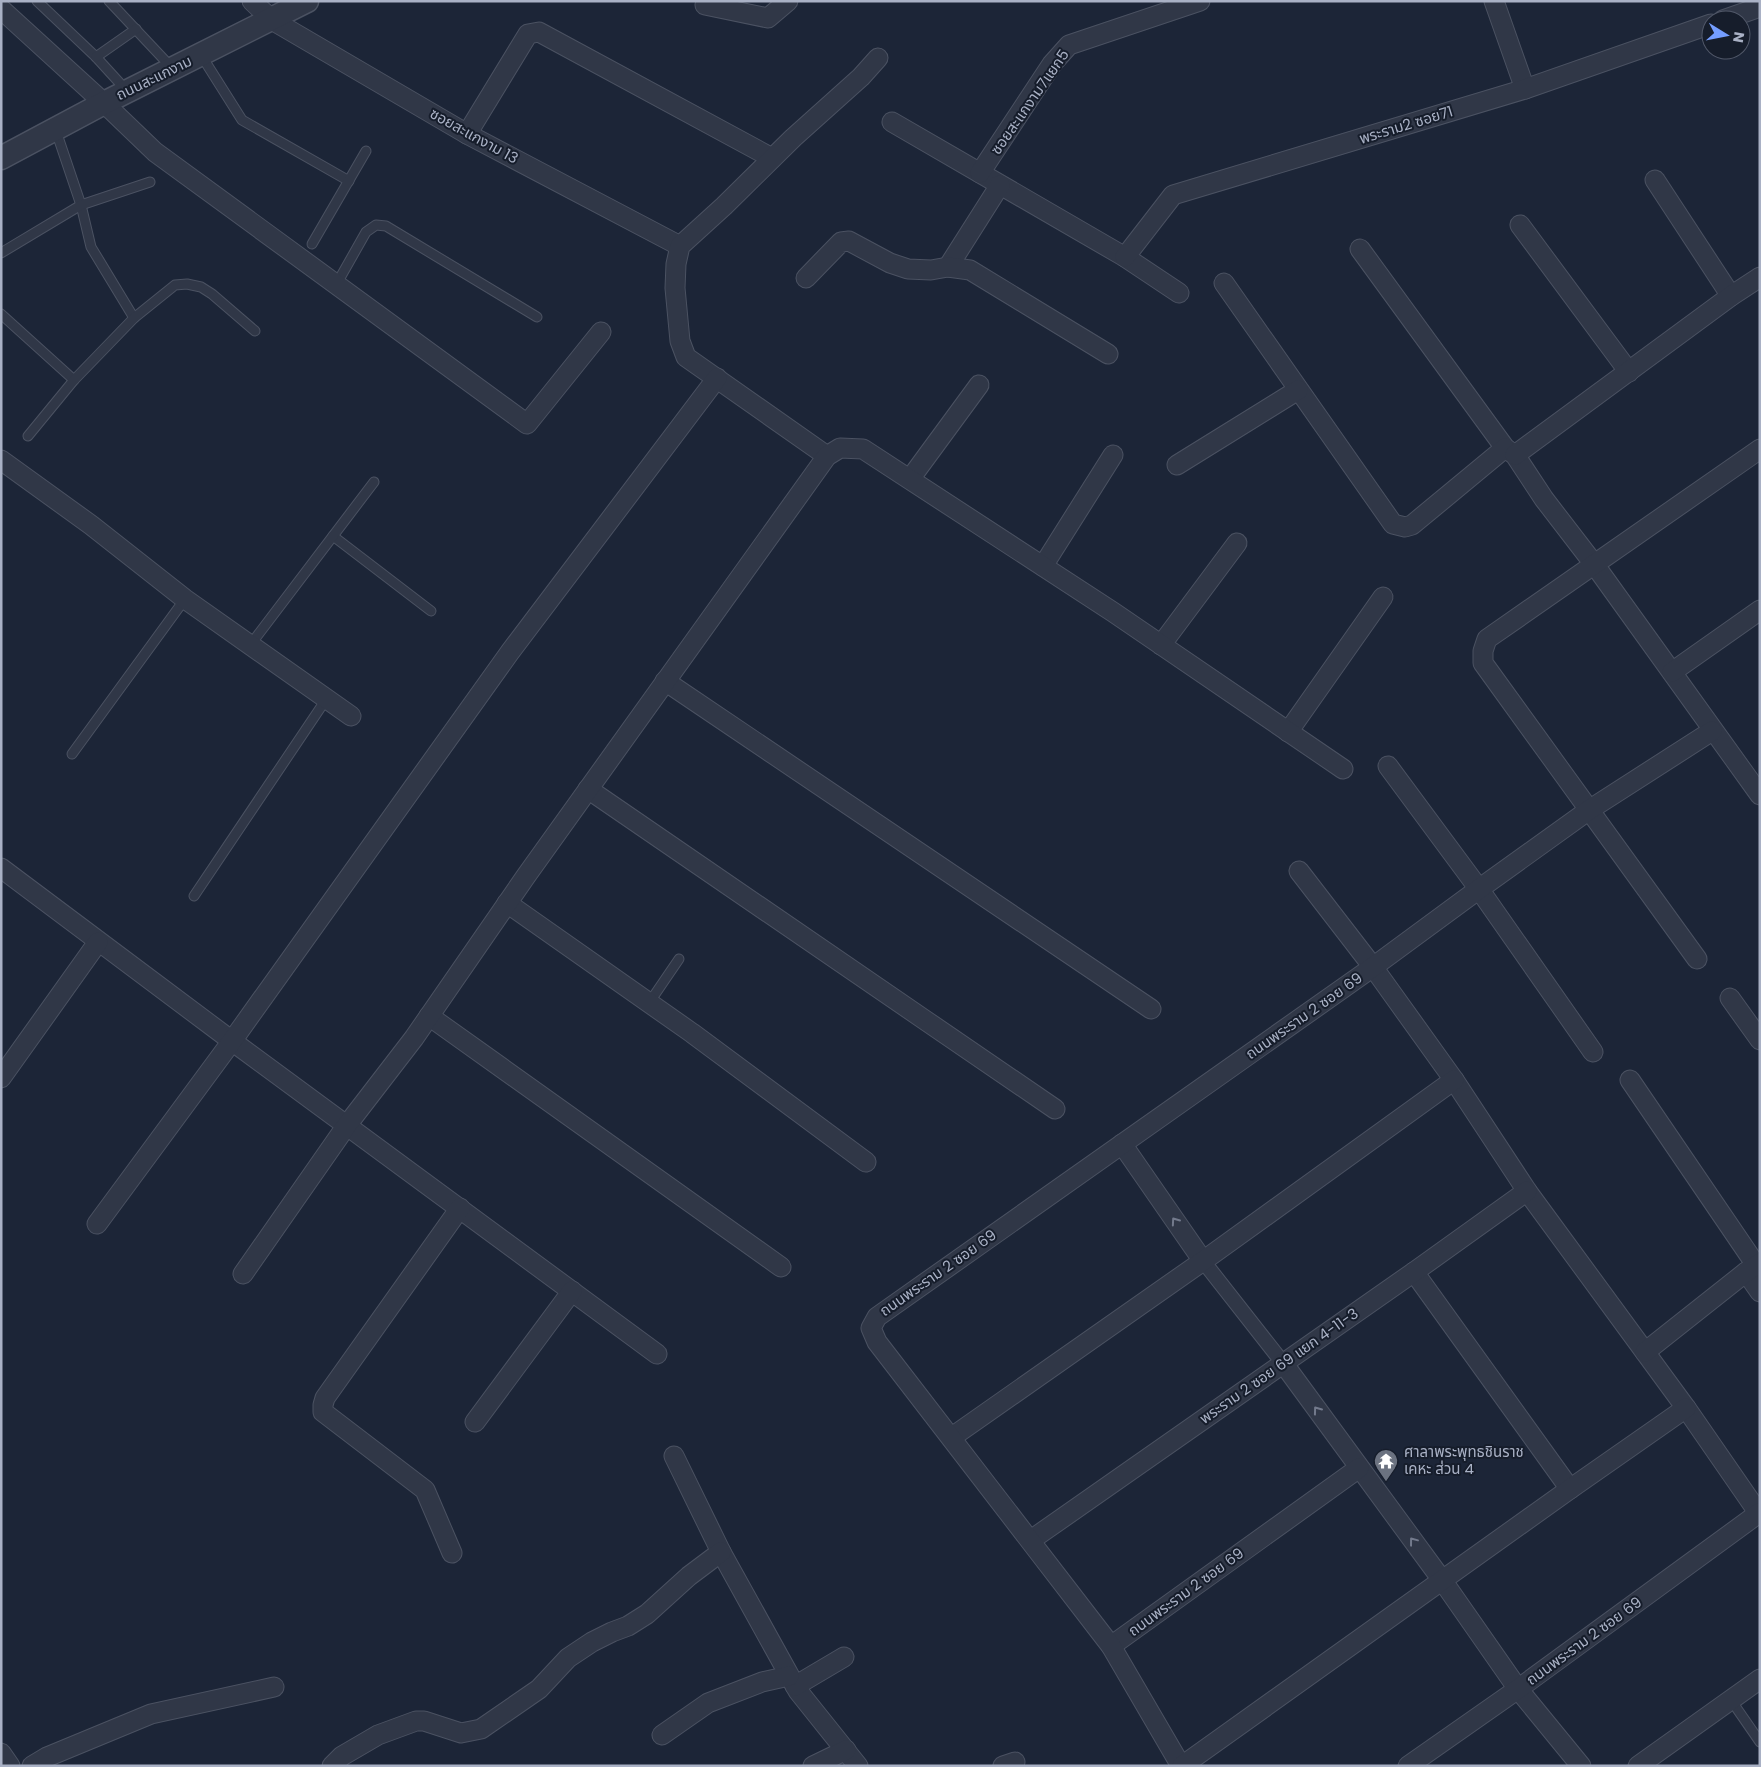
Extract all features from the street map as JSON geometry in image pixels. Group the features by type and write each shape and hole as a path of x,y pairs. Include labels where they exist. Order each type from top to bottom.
{"street":[{"name":"ซอยสะแกงาม 13","path":"252,1 272,20 467,134 680,246"},
{"name":"ถนนสะแกงาม","path":"1,158 127,91 307,1"},
{"path":"705,5 768,18 788,1"},
{"name":"ซอยสะแกงาม7แยก5","path":"980,173 1052,64 1070,45 1200,1"},
{"path":"1494,1 1525,89"},
{"path":"1,9 155,152 526,424 601,332"},
{"name":"พระราม2 ซอย71","path":"1125,257 1173,196 1525,89 1701,27"},
{"path":"467,134 528,34 539,32 772,158"},
{"path":"827,456 686,356 680,341 675,288 676,264 680,246 878,58"},
{"path":"892,122 1125,257 1179,293"},
{"path":"1655,180 1731,296"},
{"path":"948,266 1000,184"},
{"path":"1520,225 1629,372"},
{"path":"806,278 842,242 849,241 890,263 908,270 931,270 948,266 970,270 1108,354"},
{"path":"1360,249 1594,564 1712,731 1760,795"},
{"path":"1224,283 1393,524 1405,527 1412,525 1510,451 1629,372 1731,296 1756,286"},
{"path":"97,1224 232,1041 510,652 717,378"},
{"path":"910,480 979,385"},
{"path":"1177,465 1298,390"},
{"path":"243,1274 346,1125 429,1016 588,789 827,456 840,448 863,449 1043,566 1343,769"},
{"path":"1697,959 1483,663 1482,657 1487,640 1760,449"},
{"path":"1043,566 1113,455"},
{"path":"1,460 91,525 185,598 351,716"},
{"path":"1162,646 1237,543"},
{"path":"1288,732 1383,597"},
{"path":"1672,672 1760,610"},
{"path":"665,681 1151,1009"},
{"path":"1299,871 1373,967 1479,888 1589,810 1712,731"},
{"path":"1388,766 1479,888 1592,1052"},
{"path":"588,789 1055,1109"},
{"path":"1,868 98,942 657,1354"},
{"path":"507,903 649,1003 866,1162"},
{"path":"1,1078 98,942"},
{"name":"ถนนพระราม 2 ซอย 69","path":"1408,1766 1759,1514 1686,1408 1527,1191 1454,1080 1373,967 877,1317 871,1328 878,1342 1111,1646 1181,1766 1570,1488 1686,1408"},
{"path":"1730,998 1760,1040"},
{"path":"429,1016 781,1267"},
{"path":"952,1437 1203,1261 1454,1080"},
{"path":"1630,1080 1754,1267 1760,1292"},
{"path":"1122,1144 1203,1261 1283,1363 1442,1580 1518,1688 1581,1766"},
{"name":"พระราม 2 ซอย 69 แยก 4-11-3","path":"1031,1540 1527,1191"},
{"path":"452,1553 425,1490 323,1412 323,1405 331,1390 460,1208"},
{"path":"1645,1352 1754,1267"},
{"path":"1414,1272 1570,1488"},
{"path":"475,1422 572,1291"},
{"path":"674,1456 721,1552 792,1681 858,1766"},
{"name":"ถนนพระราม 2 ซอย 69","path":"1111,1646 1359,1468"},
{"path":"332,1766 342,1756 378,1735 416,1721 424,1721 461,1733 481,1729 539,1689 568,1658 592,1642 628,1626 647,1614 689,1576 721,1552"},
{"path":"662,1735 708,1703 762,1682 792,1681 844,1658"},
{"path":"1638,1766 1760,1679"},
{"path":"32,1766 47,1757 151,1714 274,1687"},
{"path":"813,1766 846,1750"}],"lane":[{"path":"37,1 96,57 127,91"},
{"path":"109,1 173,69"},
{"path":"96,57 136,29"},
{"path":"201,55 242,120 349,181"},
{"path":"55,128 81,205 91,247 134,318"},
{"path":"312,244 366,151"},
{"path":"1,253 81,205 150,182"},
{"path":"336,285 366,232 376,225 386,226 537,317"},
{"path":"28,436 74,380 134,318 175,285 188,284 201,287 255,330"},
{"path":"1,314 74,380"},
{"path":"251,644 374,482"},
{"path":"333,536 430,611"},
{"path":"72,754 185,598"},
{"path":"194,896 328,698"},
{"path":"649,1003 679,959"},
{"path":"1731,1700 1760,1742"}],"place":[{"name":"ศาลาพระพุทธชินราช เคหะ ส่วน 4","path":"1386,1482"}]}
